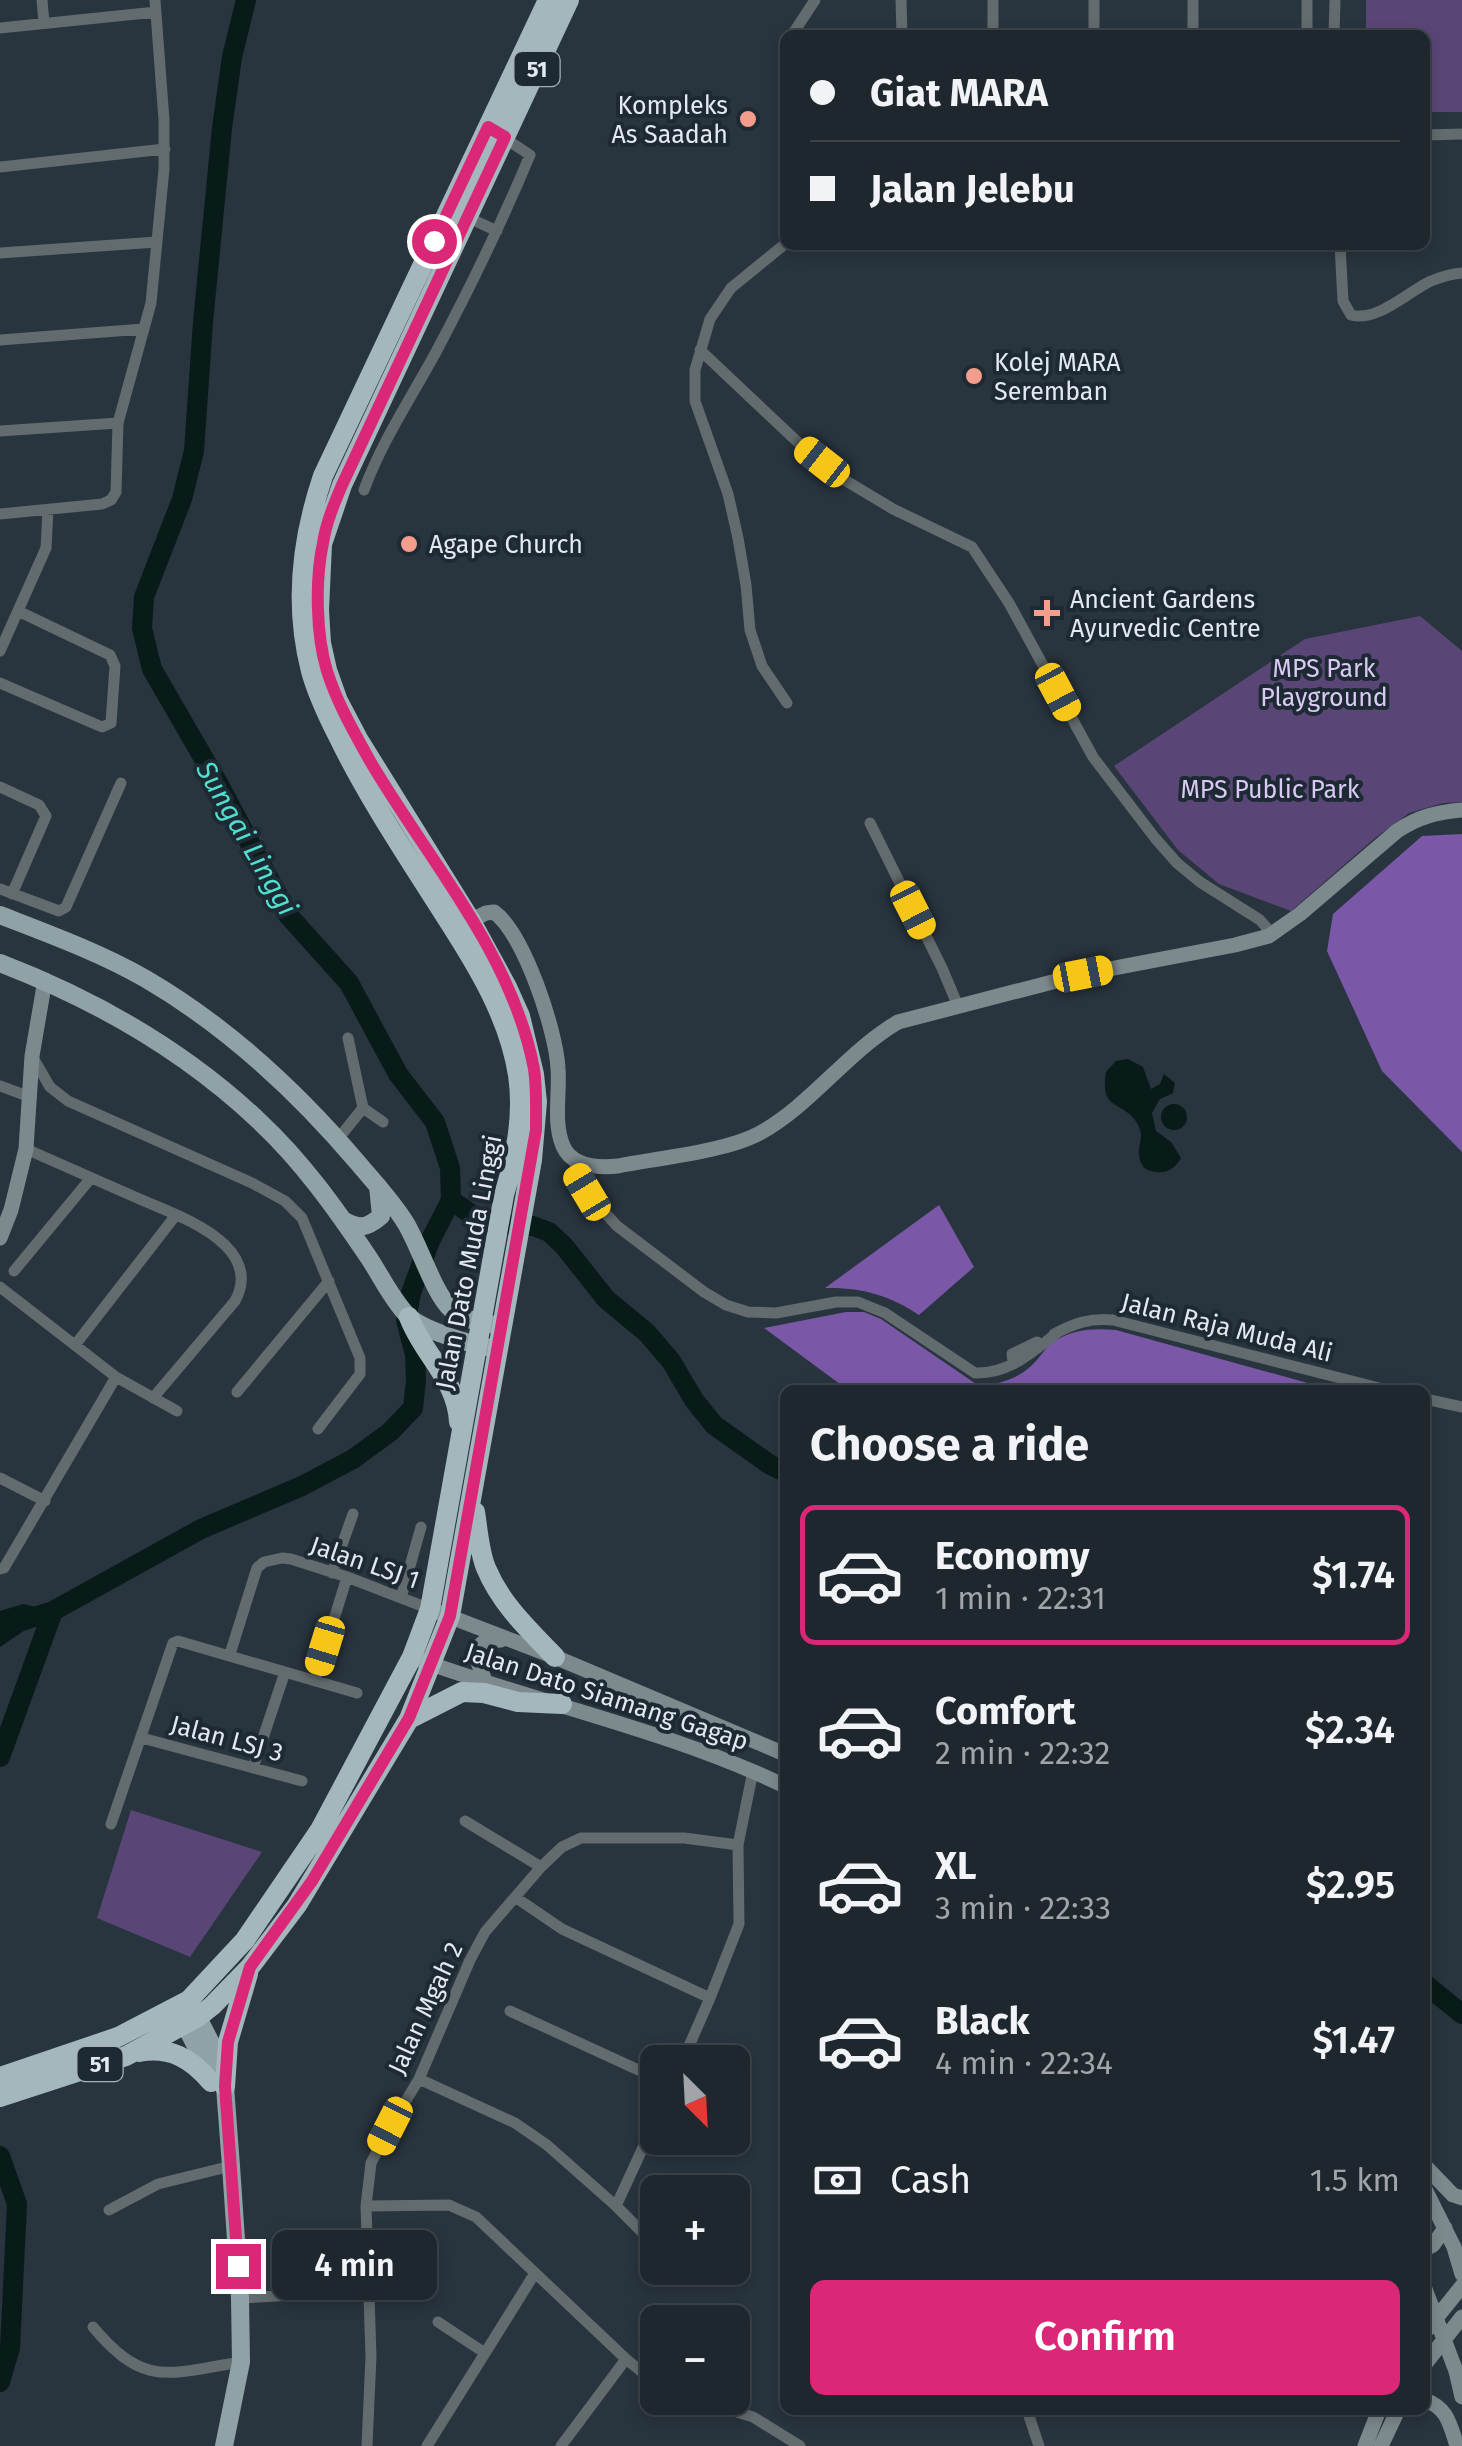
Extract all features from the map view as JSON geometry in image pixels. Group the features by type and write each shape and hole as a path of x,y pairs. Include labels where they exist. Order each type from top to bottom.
{"highway":[{"name":"Jalan Dato Muda Linggi","path":"462,925 338,700 321,643 322,544 350,467 468,216 548,0"},
{"name":"Jalan Dato Muda Linggi","path":"7,2085 118,2036 212,2006 250,1967 312,1881 409,1718 422,1661 440,1613 473,1496 491,1324 514,1197 536,1130 534,1074 520,1016 508,987 364,788 324,707 305,643 303,577 312,510 324,476 497,132 570,0"},
{"path":"408,1317 426,1352 448,1379 458,1411 459,1444"},
{"name":"Jalan Dato Muda Linggi","path":"440,1613 459,1444 487,1348"},
{"path":"473,1496 485,1565 498,1592 515,1616 555,1657"},
{"name":"Jalan Dato Muda Linggi","path":"7,2085 126,2056 187,2012 245,1940 320,1830 422,1661"},
{"path":"409,1718 462,1692 484,1692 518,1702 562,1704"},
{"path":"126,2056 145,2050 182,2056 218,2084 250,1967"}],"main road":[{"path":"0,915 144,978 210,1020 263,1063 378,1186 406,1223 443,1300 454,1312 491,1324"},
{"path":"0,963 45,980 163,1043 214,1080 306,1169 408,1317 452,1338 487,1348"},
{"path":"343,1220 365,1228 381,1216 378,1186"},
{"path":"187,2012 214,2049 232,2166 241,2362 224,2446"}],"street":[{"path":"42,0 44,24"},
{"path":"795,30 815,0"},
{"path":"902,0 902,30"},
{"path":"993,0 994,30"},
{"path":"1094,0 1094,30"},
{"path":"1193,0 1193,30"},
{"path":"1306,30 1307,0"},
{"path":"1334,30 1335,0"},
{"path":"0,28 156,6 165,149 150,303 118,423 116,492 102,504 0,514"},
{"path":"364,490 376,458 437,350 497,231 530,155 497,132"},
{"path":"1430,135 1462,134"},
{"path":"0,167 165,149"},
{"path":"468,216 497,231"},
{"path":"0,253 158,242"},
{"path":"780,248 731,288 710,319 695,370 694,402 728,494 746,585 750,630 762,666 787,704"},
{"path":"1340,250 1344,301 1351,315 1360,317 1432,281 1462,273"},
{"path":"0,340 143,329"},
{"path":"700,350 805,450 838,476 972,547 1010,603 1092,757 1144,825 1200,882 1260,920 1272,934"},
{"path":"0,431 118,423"},
{"path":"0,651 46,548 48,510"},
{"path":"0,683 102,727 112,719 115,666 110,655 18,611"},
{"path":"0,787 40,805 46,816 6,892 59,911 66,907 121,783"},
{"path":"462,925 494,912 505,922 544,1004 556,1049 562,1145 584,1164 599,1168 618,1166 733,1144 756,1135 785,1116 878,1034 898,1022 1083,974 1235,945 1272,934 1397,831 1428,815 1462,810"},
{"path":"870,823 958,1006"},
{"path":"0,1236 11,1210 26,1149 32,1056 45,980"},
{"path":"348,1038 363,1108 383,1122"},
{"path":"32,1056 50,1087 68,1101 252,1183 285,1202 302,1218 360,1358 360,1374 318,1429"},
{"path":"0,1086 30,1098"},
{"path":"338,1139 363,1108"},
{"path":"26,1149 176,1215 224,1244 238,1266 242,1288 235,1301 153,1398"},
{"name":"Jalan Raja Muda Ali","path":"574,1159 577,1175 587,1192 618,1226 704,1292 748,1312 858,1302 886,1313 974,1373 988,1374 1009,1368 1020,1360 1013,1361 1011,1356 1074,1323 1092,1318 1113,1320 1367,1385"},
{"path":"14,1271 91,1178"},
{"path":"74,1345 176,1215"},
{"path":"238,1392 330,1282"},
{"path":"0,1287 116,1377 177,1412"},
{"path":"0,1568 4,1568 45,1501 116,1377"},
{"path":"1430,1399 1462,1406"},
{"path":"0,1478 45,1501"},
{"path":"332,1573 353,1514"},
{"path":"401,1598 421,1526"},
{"name":"Jalan LSJ 1","path":"230,1654 256,1568 282,1558 440,1613"},
{"path":"315,1680 346,1578"},
{"name":"Jalan Dato Siamang Gagap","path":"440,1613 780,1752"},
{"path":"112,1824 170,1649 178,1640 357,1693"},
{"path":"485,1680 476,1657 478,1647 485,1641 510,1640"},
{"name":"Jalan Dato Siamang Gagap","path":"422,1661 562,1704 780,1784"},
{"path":"253,1768 285,1672"},
{"name":"Jalan LSJ 3","path":"142,1738 302,1780"},
{"path":"689,2045 739,1924 738,1844 753,1771"},
{"path":"465,1821 541,1867"},
{"name":"Jalan Mgah 2","path":"367,2446 371,2356 366,2206 370,2163 419,2079 485,1932 541,1867 562,1847 581,1838 684,1838 738,1844"},
{"path":"515,1897 556,1926 710,1998"},
{"path":"510,2011 640,2071"},
{"path":"419,2079 515,2123 547,2145 640,2230"},
{"path":"616,2206 640,2154"},
{"path":"109,2210 158,2184 232,2166"},
{"path":"1430,2171 1462,2198"},
{"path":"1430,2199 1462,2274"},
{"path":"366,2206 450,2204 476,2216 640,2371"},
{"path":"1430,2246 1445,2228"},
{"path":"427,2446 534,2272"},
{"path":"1436,2329 1462,2286"},
{"path":"240,2298 368,2291"},
{"path":"1436,2329 1462,2317"},
{"path":"438,2322 485,2353"},
{"path":"92,2327 120,2356 158,2373 241,2362"},
{"path":"1436,2329 1462,2396"},
{"path":"560,2446 626,2359"},
{"path":"1430,2402 1444,2412 1457,2446"},
{"path":"747,2415 800,2446"},
{"path":"1029,2415 1039,2446"},
{"path":"1365,2446 1377,2415"},
{"path":"1381,2446 1396,2415"}],"green space":[{"path":"1366,0 1462,0 1462,112 1430,112 1430,30 1366,30"},
{"name":"MPS Public Park","path":"1420,616 1462,651 1462,802 1409,813 1291,911 1219,884 1178,850 1114,766 1305,639"},
{"path":"131,1810 262,1852 190,1957 97,1918"}],"shaded area":[{"path":"1462,834 1462,1152 1382,1071 1327,951 1333,914 1422,836"},
{"path":"1128,1059 1143,1067 1151,1089 1160,1084 1164,1074 1175,1083 1173,1093 1160,1099 1152,1113 1156,1131 1171,1142 1181,1158 1165,1172 1144,1168 1137,1123 1106,1094 1106,1072 1116,1061"},
{"path":"1174,1104 1183,1108 1187,1117 1183,1126 1174,1130 1165,1126 1161,1117 1165,1108"},
{"path":"939,1205 974,1267 919,1315 874,1294 825,1288"},
{"path":"864,1312 881,1319 978,1385 841,1385 764,1328"},
{"path":"1116,1330 1315,1385 984,1385 1019,1375 1060,1338 1075,1332"},
{"path":"23,1604 53,1611 0,1647 0,1611"}],"waterway":[{"name":"Sungai Linggi","path":"0,1628 53,1611 201,1529 302,1486 353,1459 390,1432 413,1408 415,1355 406,1320 411,1293 430,1241 451,1200 450,1168 435,1122 398,1074 349,983 288,915 152,669 142,628 144,597 182,499 194,451 222,128 232,57 246,0"},
{"path":"451,1200 485,1224 533,1226 549,1232 606,1299 647,1333 671,1361 714,1425 780,1470"},
{"path":"0,1757 53,1611"},
{"path":"1430,1988 1462,2014"},
{"path":"0,2156 17,2204 10,2348 0,2382"}],"place":[{"name":"Kompleks As Saadah","path":"748,119"},
{"name":"Kolej MARA Seremban","path":"974,376"},
{"name":"Agape Church","path":"409,544"},
{"name":"Ancient Gardens Ayurvedic Centre","path":"1047,613"}],"route":[{"path":"238,2266 225,2086 228,2042 240,1996 250,1967 312,1881 409,1718 450,1616 536,1130 534,1074 520,1016 508,987 471,920 358,739 338,700 321,643 322,544 330,515 505,137 488,127 434,241"}],"park label":[{"name":"MPS Park Playground","path":"1324,682"}]}
